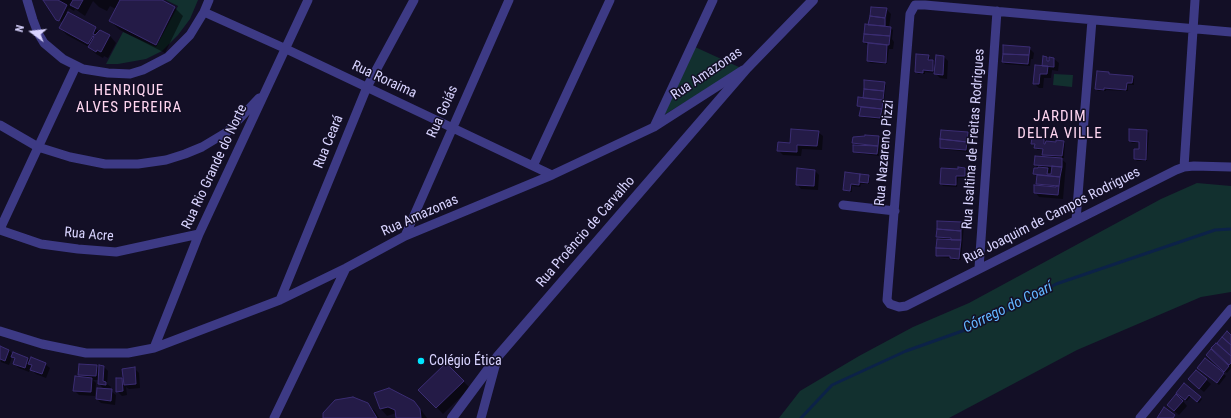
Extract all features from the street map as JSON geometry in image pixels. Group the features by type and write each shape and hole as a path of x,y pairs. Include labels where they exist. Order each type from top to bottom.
{"street":[{"path":"27,0 38,33 44,43 63,58 83,69 108,73 130,74 143,70 168,57 190,35 210,0"},
{"name":"Rua Rio Grande do Norte","path":"154,348 199,234 284,48 308,0"},
{"name":"Rua Ceará","path":"280,300 367,87 414,0"},
{"name":"Rua Goiás","path":"405,236 509,0"},
{"path":"533,166 610,0"},
{"path":"654,127 713,0"},
{"name":"Rua Amazonas","path":"0,331 42,344 86,353 128,353 154,348 280,300 346,268 405,236 552,175 654,127 747,68 813,0"},
{"path":"1184,167 1196,0"},
{"name":"Rua Nazareno Pizzi","path":"890,304 887,300 887,290 895,211 910,14 915,5 997,12"},
{"name":"Rua Roraima","path":"204,12 284,48 552,175"},
{"path":"997,12 1231,32"},
{"name":"Rua Isaltina de Freitas Rodrigues","path":"979,268 997,12"},
{"path":"1076,220 1092,20"},
{"path":"0,230 76,66"},
{"name":"Rua Proêncio de Carvalho","path":"452,418 498,356 747,68"},
{"path":"0,125 38,147 70,157 105,164 138,164 166,160 202,147 227,132 264,93"},
{"name":"Rua Joaquim de Campos Rodrigues","path":"890,304 899,307 906,306 1176,170 1184,167 1231,167"},
{"path":"843,205 895,211"},
{"name":"Rua Acre","path":"0,230 41,244 116,252 199,234"},
{"path":"274,418 346,268"},
{"path":"1140,418 1231,309"},
{"path":"481,418 498,356"}],"green space":[{"path":"166,0 198,0 190,19 178,35 162,51 146,59 118,64 106,64 123,32 156,47 178,6"},
{"path":"695,47 741,68 664,115"},
{"path":"1054,74 1073,75 1072,87 1053,85"},
{"path":"1197,183 1231,186 1231,292 1201,297 1077,350 949,418 779,418 800,391 859,356 913,327 969,303 1161,199"}],"building":[{"path":"43,0 58,0 67,5 59,21 56,20"},
{"path":"73,0 83,0 78,9 70,5"},
{"path":"120,0 162,0 175,7 156,45 109,21"},
{"path":"871,7 887,8 885,18 870,16"},
{"path":"68,12 96,27 93,34 95,35 100,30 110,35 101,52 97,50 96,52 88,47 94,37 93,36 88,44 59,28"},
{"path":"870,16 885,18 885,26 868,25"},
{"path":"865,24 891,27 890,36 864,34"},
{"path":"864,34 890,36 889,45 863,42"},
{"path":"868,43 887,45 886,63 867,61"},
{"path":"1003,45 1030,47 1029,55 1003,54"},
{"path":"916,54 929,55 928,60 933,60 933,71 923,70 923,73 915,72"},
{"path":"1003,54 1029,55 1028,64 1002,62"},
{"path":"936,55 944,56 943,75 934,74"},
{"path":"1043,56 1047,57 1047,61 1049,61 1049,57 1054,58 1054,67 1042,66"},
{"path":"1035,65 1048,66 1047,74 1040,74 1039,84 1033,84"},
{"path":"1097,71 1109,72 1109,74 1133,76 1132,83 1127,83 1126,90 1104,88 1104,90 1095,89"},
{"path":"864,80 885,82 884,91 864,89"},
{"path":"864,89 884,91 883,100 863,98"},
{"path":"858,97 883,100 882,109 857,106"},
{"path":"861,107 882,109 880,118 859,116"},
{"path":"791,129 819,131 817,146 797,145 797,152 777,151 778,142 790,143"},
{"path":"1129,129 1147,130 1146,160 1134,159 1134,149 1139,149 1139,142 1129,141"},
{"path":"941,130 968,132 967,142 940,139"},
{"path":"865,135 879,136 878,146 852,143 853,137"},
{"path":"1032,138 1044,139 1044,144 1046,141 1064,141 1062,156 1042,155 1043,149 1034,148 1035,144 1031,144"},
{"path":"940,139 967,142 966,150 940,148"},
{"path":"853,145 878,146 877,154 853,152"},
{"path":"1035,156 1062,158 1062,167 1034,165"},
{"path":"1052,166 1062,167 1060,177 1033,174 1034,168 1038,167 1048,168 1047,174 1051,174"},
{"path":"958,167 965,168 965,176 956,176 956,185 940,184 941,168 958,169"},
{"path":"797,168 815,170 814,186 796,185"},
{"path":"845,172 860,174 859,185 851,184 850,191 843,190"},
{"path":"860,174 869,175 868,183 859,182"},
{"path":"1037,175 1060,177 1059,186 1036,184"},
{"path":"1034,185 1059,186 1058,195 1034,193"},
{"path":"937,221 962,222 961,231 937,229"},
{"path":"937,229 961,231 961,240 936,237"},
{"path":"937,239 961,240 960,249 936,248"},
{"path":"936,248 960,249 959,259 950,258 950,256 936,256"},
{"path":"1227,331 1231,335 1231,345 1222,337"},
{"path":"1222,337 1231,345 1231,356 1217,343"},
{"path":"1216,343 1231,356 1231,363 1229,365 1211,348"},
{"path":"0,346 9,350 5,361 0,359"},
{"path":"1211,349 1229,366 1224,372 1206,355"},
{"path":"13,352 28,358 25,368 13,364 15,358 11,357"},
{"path":"31,357 46,363 42,374 30,370 32,365 28,364"},
{"path":"1205,358 1224,373 1217,383 1197,368"},
{"path":"446,363 464,381 436,408 418,390"},
{"path":"79,364 97,365 96,376 78,375"},
{"path":"99,365 104,366 103,381 106,382 106,385 98,384"},
{"path":"135,367 136,384 124,385 122,369"},
{"path":"1196,370 1207,379 1199,389 1188,379"},
{"path":"75,376 92,378 91,392 73,391"},
{"path":"116,378 122,378 123,391 116,392"},
{"path":"1184,383 1201,397 1197,402 1189,395 1185,400 1176,393"},
{"path":"97,388 112,389 111,401 96,399"},
{"path":"389,388 414,401 420,409 421,418 396,418 395,410 388,407 380,409 374,393"},
{"path":"1176,394 1183,401 1174,411 1167,405"},
{"path":"353,397 368,403 377,418 323,418 323,413 335,400"},
{"path":"1164,407 1175,415 1173,418 1157,418"}],"waterway":[{"name":"Córrego do Coarí","path":"801,418 832,385 906,351 982,324 1056,284 1215,230 1231,229"}],"place":[{"name":"Colégio Ética","path":"421,361"}],"district":[{"name":"HENRIQUE ALVES PEREIRA","path":"129,100"},
{"name":"JARDIM DELTA VILLE","path":"1060,126"}]}
